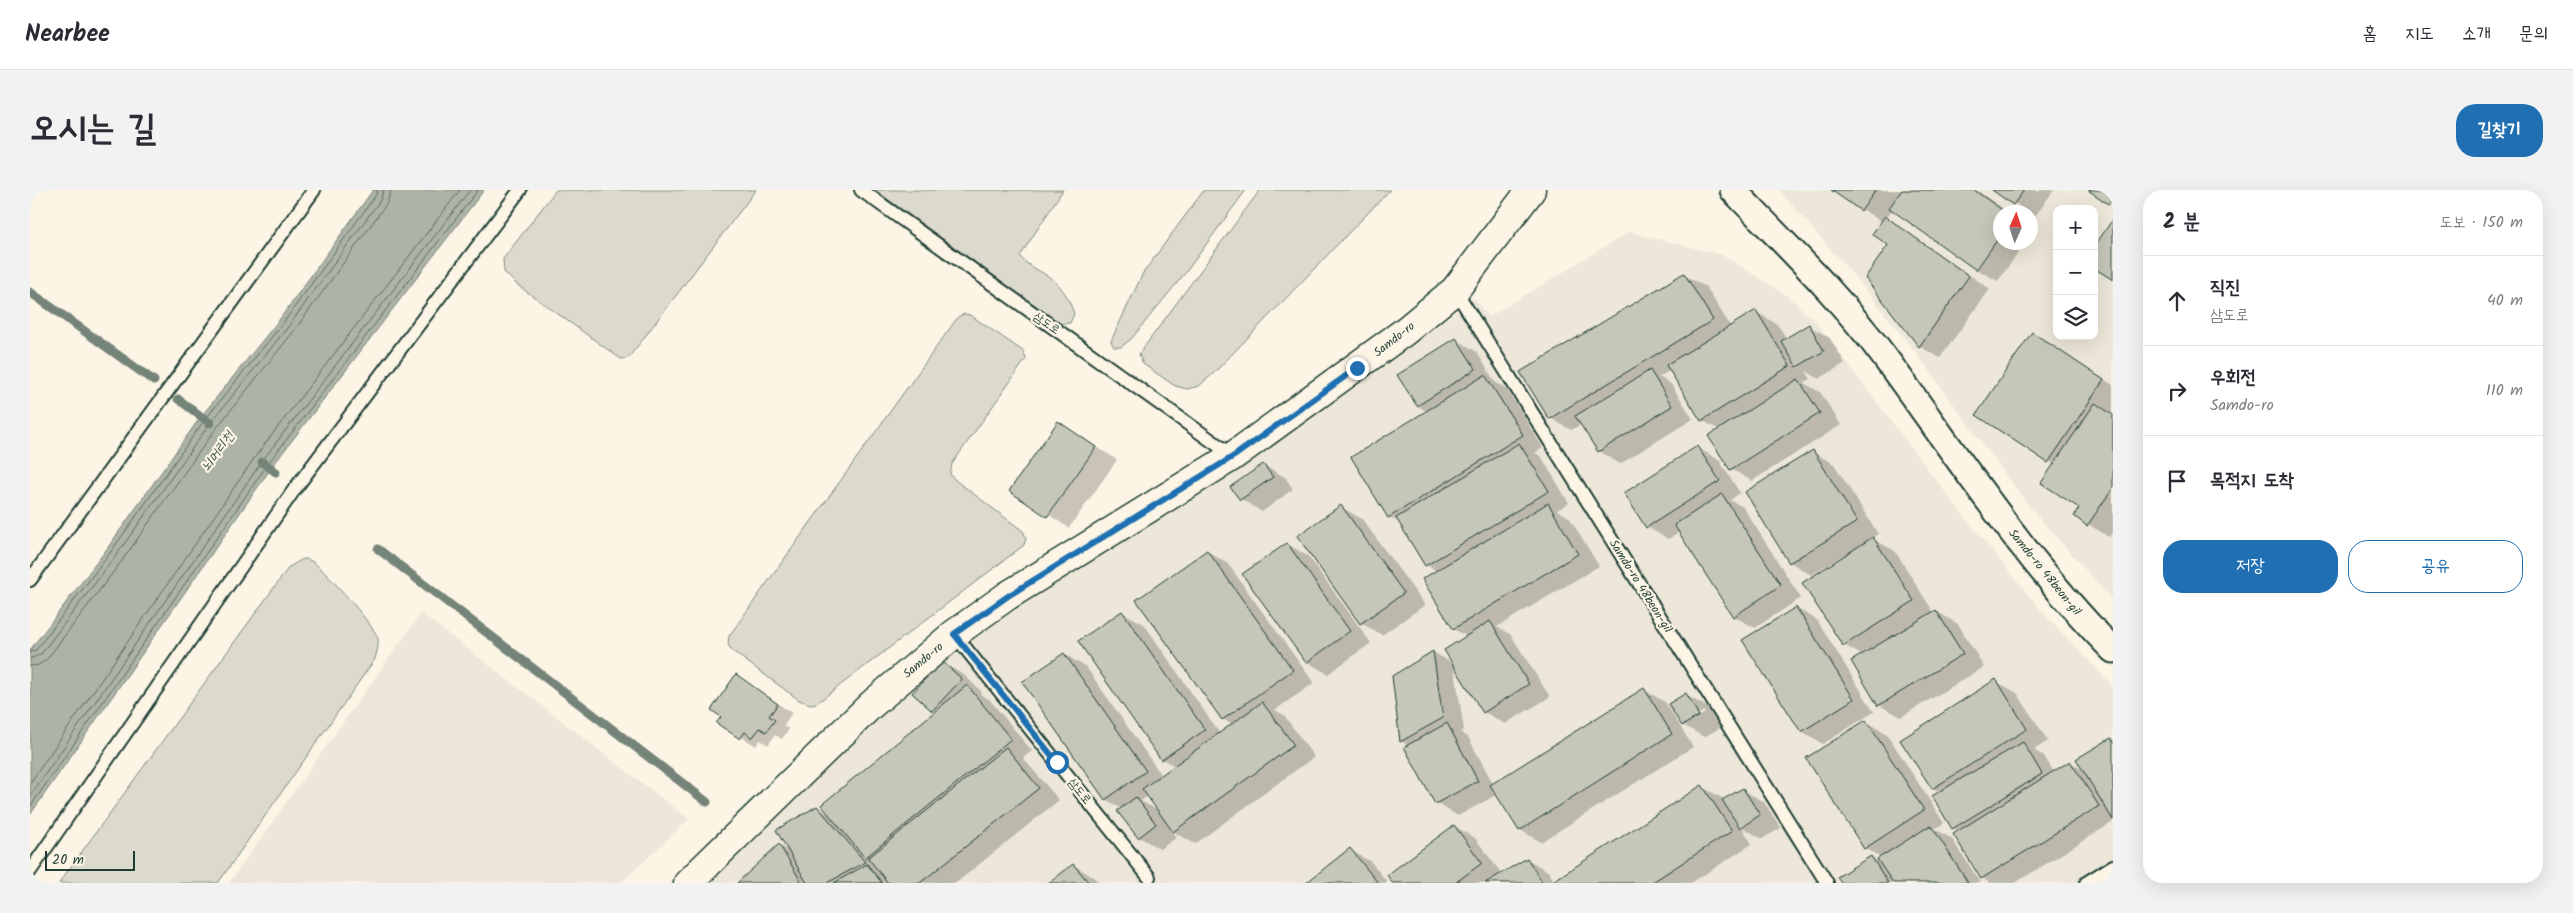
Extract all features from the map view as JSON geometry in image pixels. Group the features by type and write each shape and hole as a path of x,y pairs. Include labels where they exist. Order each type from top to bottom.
{"street":[{"name":"Samdo-ro","path":"688,883 871,705 954,634 1008,596 1234,456 1357,368 1455,290 1531,190"},
{"name":"Samdo-ro 48beon-gil","path":"1733,190 1863,330 2026,552 2087,623 2113,650"}],"lane":[{"path":"30,580 314,190"},
{"path":"30,871 294,490 520,190"},
{"name":"삼도로","path":"861,190 1234,456"},
{"name":"Samdo-ro 48beon-gil","path":"1455,290 1826,883"},
{"name":"삼도로","path":"954,634 1149,878"},
{"path":"2086,883 2113,866"}],"shaded area":[{"path":"556,190 756,190 637,347 628,358 621,359 516,284 504,272 503,259"},
{"path":"875,190 1063,190 1020,256 1027,263 1053,280 1062,290 1074,314 1070,323 1061,324"},
{"path":"1204,190 1246,190 1186,272 1132,338 1121,347 1114,347 1111,341 1143,273"},
{"path":"1260,190 1390,190 1214,373 1199,386 1187,389 1175,386 1143,364 1139,354"},
{"path":"1779,190 2113,190 2113,601 2028,505 1913,349 1861,284"},
{"path":"1629,232 1723,255 1789,297 1815,321 1959,510 2045,615 2113,686 2113,883 710,883 910,685 991,622 1049,588 1268,449 1376,373 1474,298 1489,317"},
{"path":"964,314 970,315 1023,351 1026,359 952,464 950,474 955,480 1023,531 1026,538 1024,545 817,703 810,704 799,700 731,650 728,644 729,636 958,317"},
{"path":"303,559 307,559 317,565 366,620 378,639 377,653 375,659 218,883 59,883 289,567"},
{"path":"421,613 689,819 621,883 229,883"}],"water":[{"name":"뇌머리천","path":"373,190 484,190 274,464 30,815 30,650 106,550 199,419 279,320"}],"building":[{"path":"1831,190 1876,190 1861,211"},
{"path":"1902,190 1974,190 1995,205 1993,205 1993,246 1976,270 1889,208"},
{"path":"1992,190 2024,190 2013,205"},
{"path":"2088,190 2113,190 2113,198 2108,204"},
{"path":"1885,216 1969,276 1919,347 1865,278 1888,245 1872,234"},
{"path":"2113,219 2113,280 2098,271 2098,241"},
{"path":"1684,273 1713,320 1549,419 1520,372"},
{"path":"1756,310 1790,366 1701,421 1666,365"},
{"path":"1809,324 1824,351 1797,367 1781,341"},
{"path":"2032,332 2104,380 2048,463 1976,415"},
{"path":"1456,338 1476,369 1417,406 1397,375"},
{"path":"1650,370 1672,406 1598,452 1575,416"},
{"path":"1485,375 1523,435 1388,518 1351,457"},
{"path":"1798,379 1820,413 1730,470 1708,436"},
{"path":"2095,403 2113,415 2113,488 2087,526 2074,516 2079,508 2041,483"},
{"path":"1058,421 1096,447 1047,517 1009,491"},
{"path":"1519,443 1549,491 1425,566 1396,518"},
{"path":"1697,446 1720,481 1646,528 1624,493"},
{"path":"1813,450 1857,522 1789,563 1745,492"},
{"path":"1263,464 1273,477 1240,500 1230,487"},
{"path":"1722,494 1781,585 1733,617 1674,525"},
{"path":"1548,503 1578,554 1453,629 1422,579"},
{"path":"1341,505 1404,593 1360,624 1297,536"},
{"path":"1873,537 1914,601 1843,646 1802,583"},
{"path":"1287,543 1350,631 1306,663 1242,574"},
{"path":"1207,550 1293,670 1222,720 1136,600"},
{"path":"1796,607 1854,699 1801,732 1742,640"},
{"path":"1936,610 1963,654 1878,706 1851,661"},
{"path":"1122,611 1205,730 1161,760 1078,641"},
{"path":"1490,621 1529,684 1483,713 1444,650"},
{"path":"1433,651 1443,718 1400,742 1392,676"},
{"path":"1064,653 1146,771 1105,800 1022,682"},
{"path":"942,661 962,679 932,711 912,693"},
{"path":"736,674 778,704 769,716 775,720 766,732 760,728 752,738 745,732 740,739 716,723 721,717 711,710"},
{"path":"1996,679 2027,729 1932,789 1900,740"},
{"path":"967,685 1011,739 865,858 821,805"},
{"path":"1644,688 1672,734 1519,831 1490,785"},
{"path":"1686,693 1699,716 1682,726 1668,704"},
{"path":"1262,702 1294,745 1173,832 1142,789"},
{"path":"1866,720 1924,810 1864,849 1806,758"},
{"path":"1447,723 1478,781 1435,804 1404,747"},
{"path":"2111,738 2113,742 2113,820 2076,759"},
{"path":"2023,742 2042,774 1952,829 1932,796"},
{"path":"1006,747 1039,788 920,883 888,883 868,858"},
{"path":"2070,761 2099,806 1981,879 1953,834"},
{"path":"1702,785 1732,831 1651,883 1555,883 1553,881"},
{"path":"1743,788 1760,815 1740,828 1722,800"},
{"path":"1136,797 1156,824 1138,838 1117,811"},
{"path":"817,806 865,862 827,883 807,883 776,830"},
{"path":"1454,825 1482,863 1455,883 1392,883 1387,875"},
{"path":"1931,825 1968,883 1893,883 1877,859"},
{"path":"779,844 802,883 737,883"},
{"path":"1350,848 1378,883 1306,883"},
{"path":"1871,856 1888,883 1841,883 1837,877"},
{"path":"1527,858 1543,883 1485,883"},
{"path":"867,864 882,883 834,883"},
{"path":"1073,864 1089,883 1049,883"}],"waterway":[{"path":"30,292 154,381"},
{"path":"178,399 210,423"},
{"path":"262,462 276,472"},
{"path":"378,549 707,802"}],"route":[{"path":"1057,762 954,634 1008,596 1084,551 1234,456 1357,368"}]}
